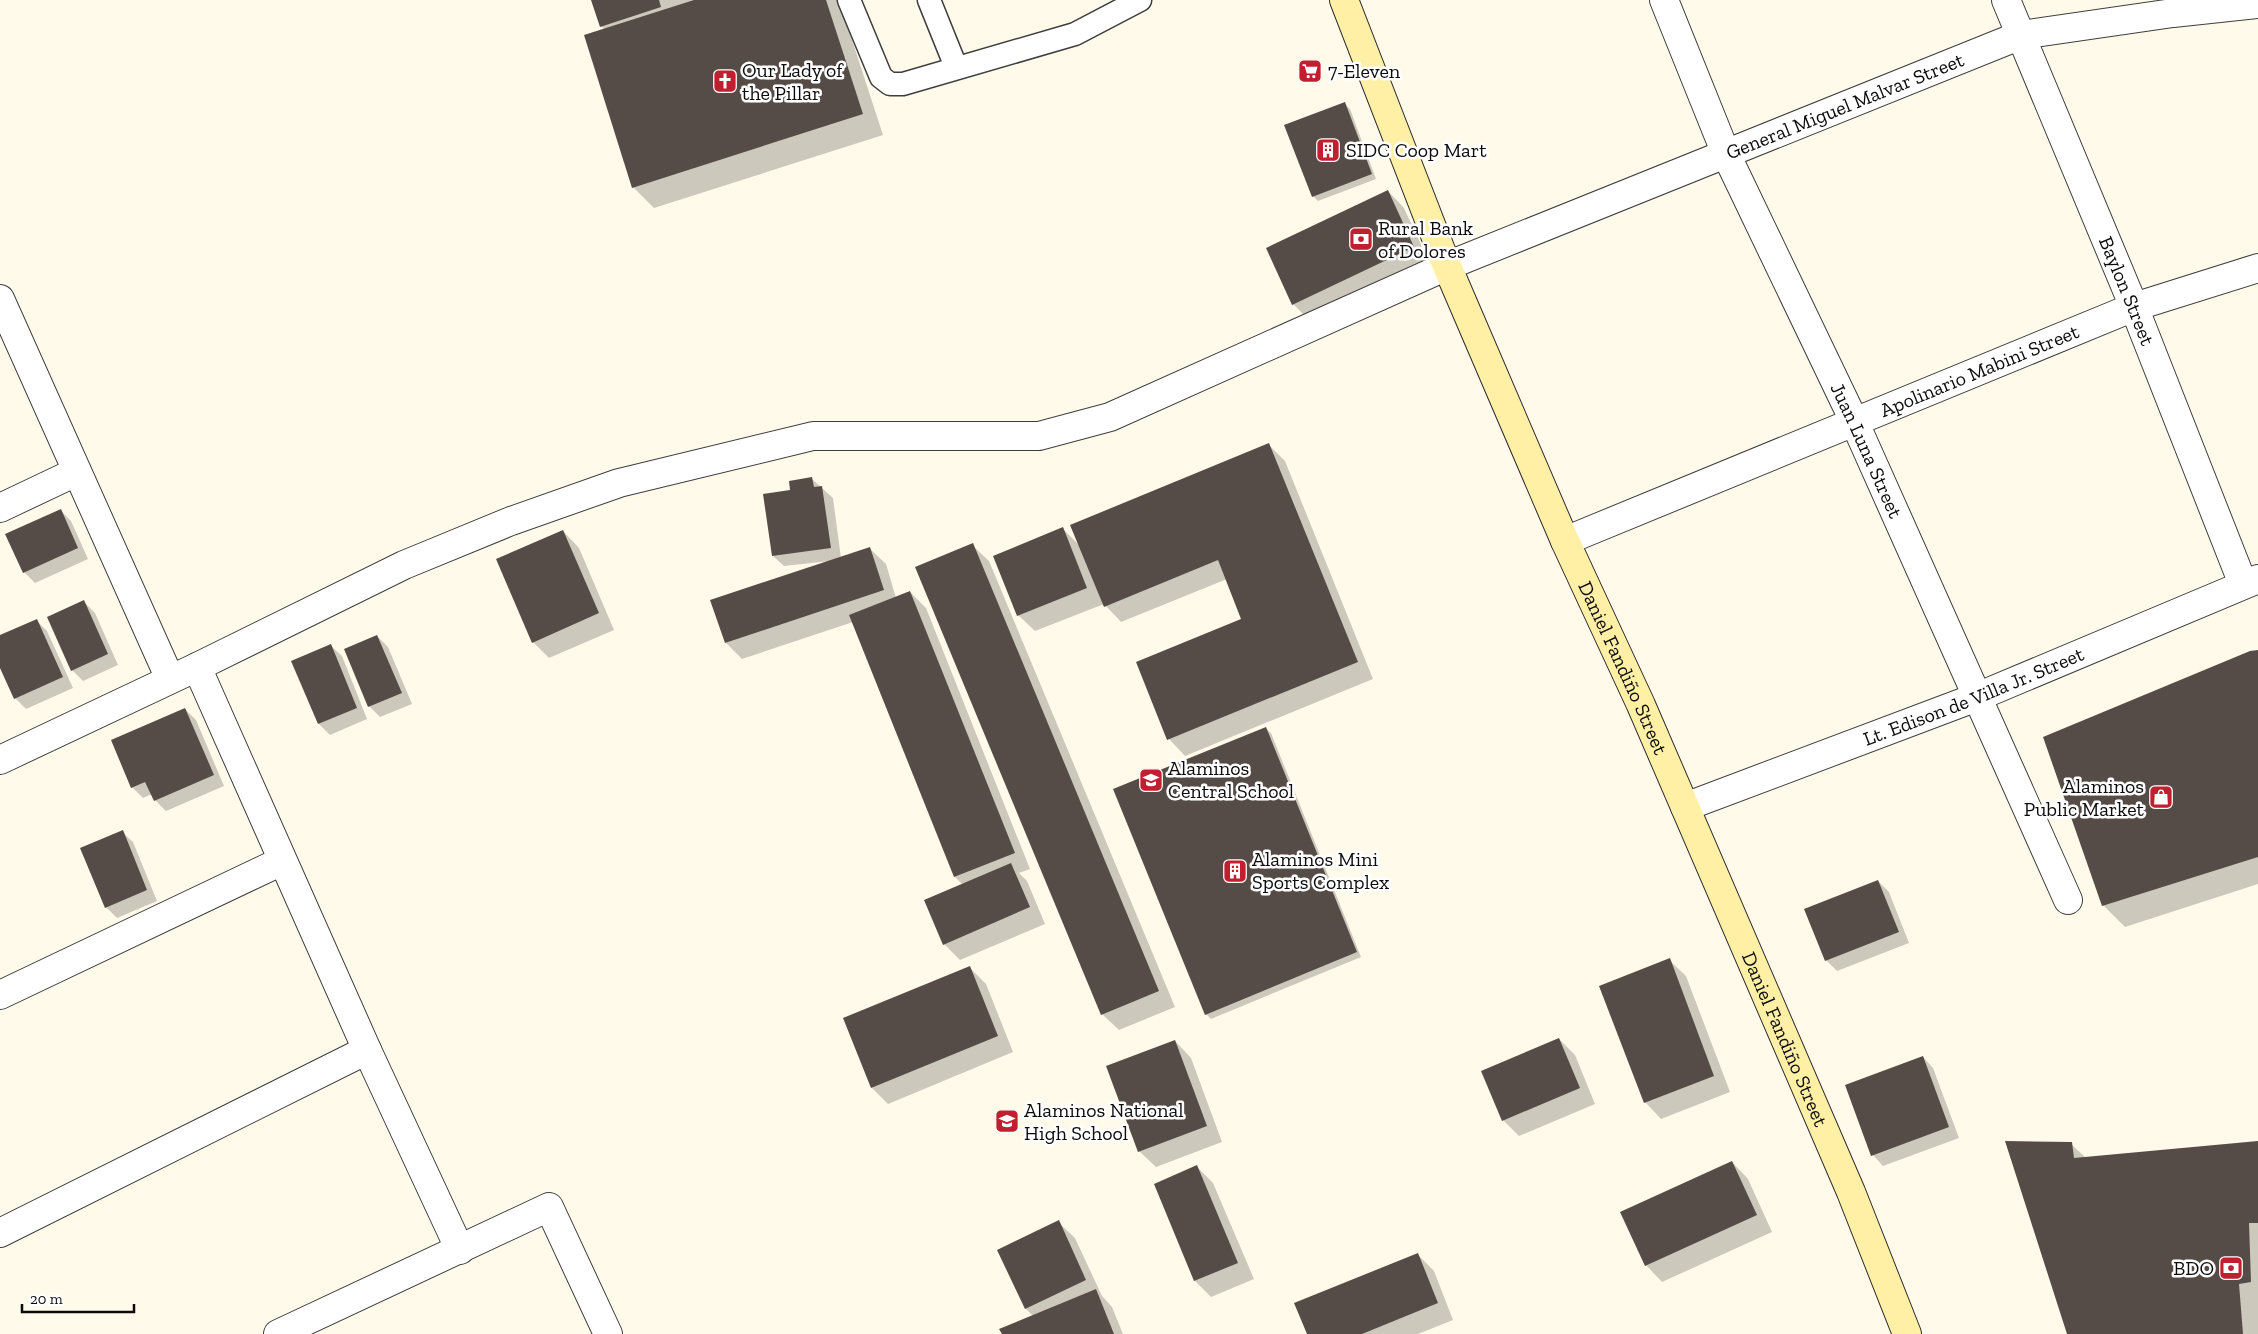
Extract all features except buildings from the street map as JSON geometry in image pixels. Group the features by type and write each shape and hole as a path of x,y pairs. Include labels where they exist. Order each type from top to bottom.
{"street":[{"name":"Daniel Fandiño Street","path":"1344,0 1447,266 1565,541 1685,807 1852,1192 1907,1334"},
{"name":"Juan Luna Street","path":"1664,0 1726,154 1854,421 2068,900"},
{"name":"Baylon Street","path":"2006,0 2251,582"},
{"name":"General Miguel Malvar Street","path":"0,760 170,678 197,667 404,565 511,522 619,483 813,436 1039,436 1110,417 1447,266 2021,35 2174,13 2258,4"},
{"name":"Apolinario Mabini Street","path":"1565,541 2134,307 2258,268"},
{"path":"0,299 170,678"},
{"path":"0,508 76,472"},
{"name":"Lt. Edison de Villa Jr. Street","path":"1685,807 1976,697 2251,582"},
{"path":"197,667 367,1050 460,1250"},
{"path":"0,996 282,861"},
{"path":"0,1233 367,1050"},
{"path":"278,1334 460,1250 549,1206 608,1334"}],"lane":[{"path":"849,0 881,77 890,84 903,84 956,67 1075,34 1140,0"},
{"path":"929,0 956,67"}],"place":[{"name":"7-Eleven","path":"1310,71"},
{"name":"Our Lady of the Pillar","path":"725,81"},
{"name":"SIDC Coop Mart","path":"1328,150"},
{"name":"Rural Bank of Dolores","path":"1361,239"},
{"name":"Alaminos Central School","path":"1151,780"},
{"name":"Alaminos Public Market","path":"2161,797"},
{"name":"Alaminos Mini Sports Complex","path":"1235,871"},
{"name":"Alaminos National High School","path":"1007,1121"},
{"name":"BDO","path":"2231,1268"}]}
